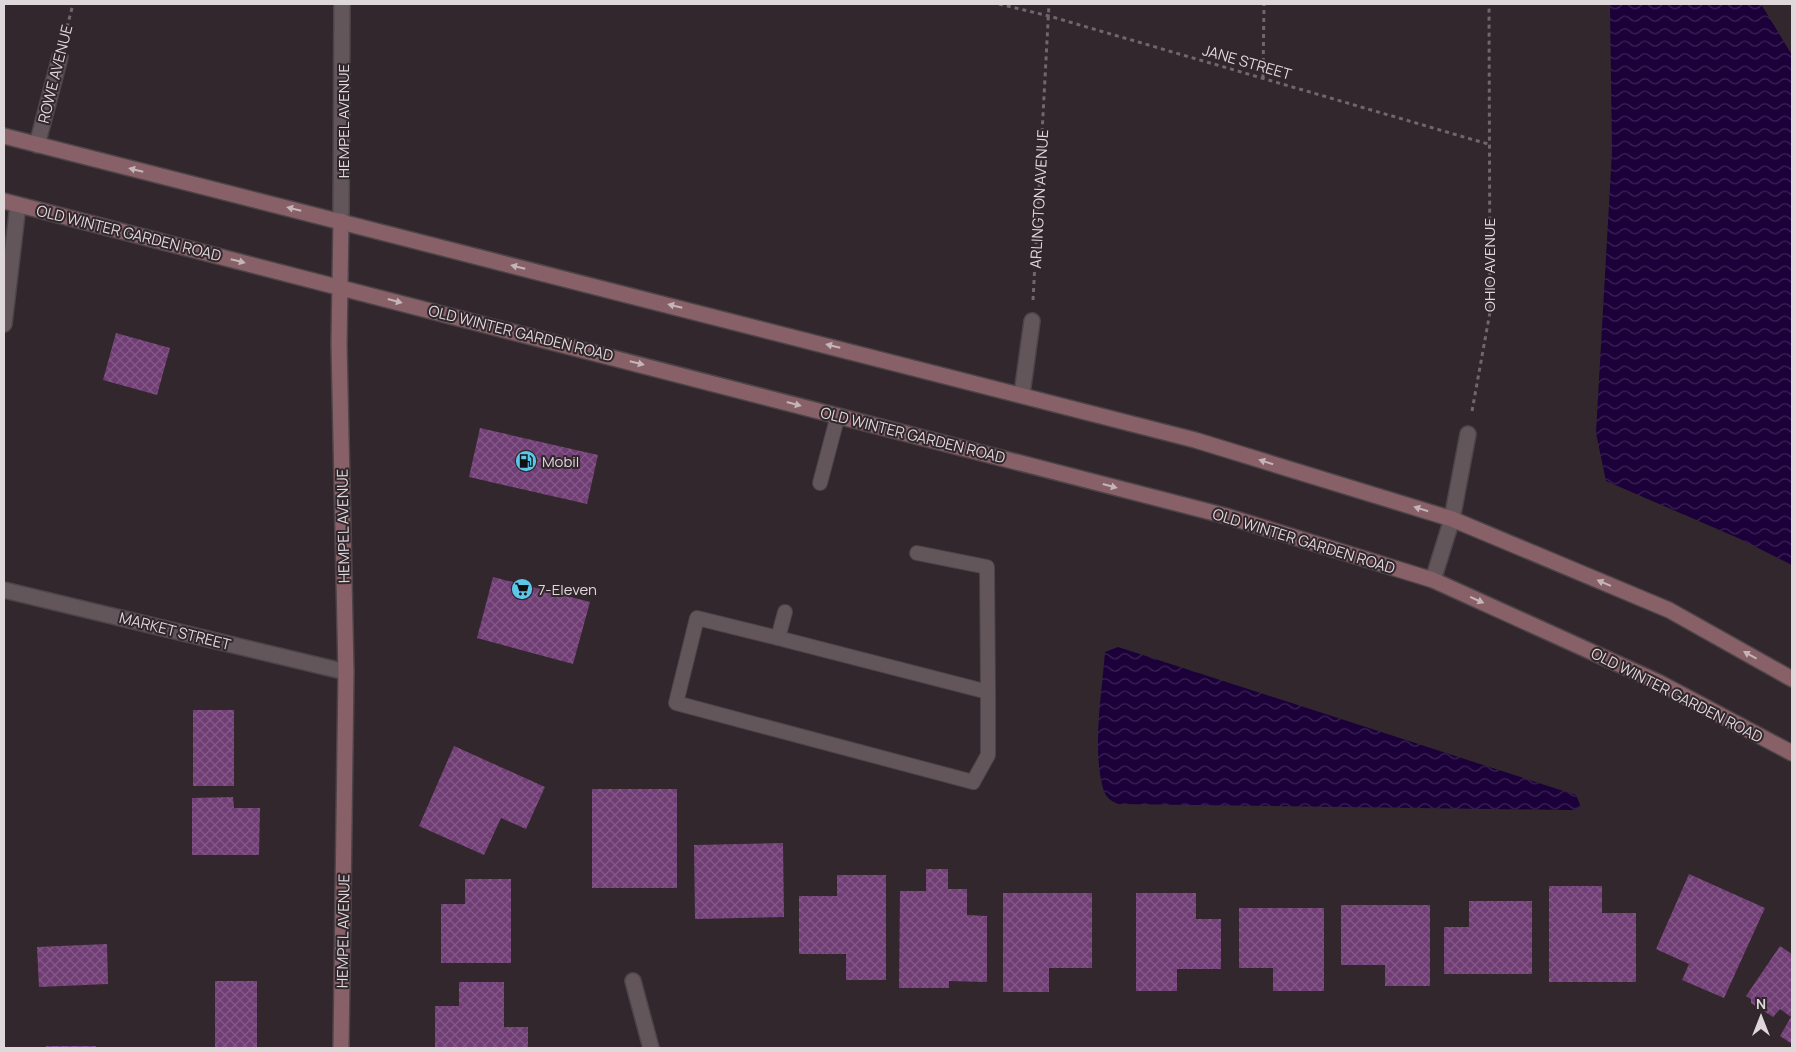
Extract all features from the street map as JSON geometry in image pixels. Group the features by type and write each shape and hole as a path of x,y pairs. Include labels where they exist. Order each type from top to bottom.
{"main road":[{"path":"4,136 1022,394 1195,440 1452,519 1669,610 1792,679"},
{"name":"OLD WINTER GARDEN ROAD","path":"11,203 1226,516 1433,580 1658,682 1792,753"},
{"name":"HEMPEL AVENUE","path":"341,221 339,286 346,672 342,1048"}],"street":[{"name":"HEMPEL AVENUE","path":"341,221 342,4"},
{"name":"ROWE AVENUE","path":"37,145 60,57"},
{"path":"4,324 11,203"},
{"path":"1022,394 1032,321"},
{"path":"1433,580 1452,519 1468,434"},
{"name":"MARKET STREET","path":"4,590 346,672"},
{"path":"633,980 651,1048"}],"lane":[{"path":"820,483 838,415"},
{"path":"917,553 987,567 988,692 988,755 973,782 676,703 697,618 988,692"},
{"path":"778,638 785,612"}],"path":[{"name":"ROWE AVENUE","path":"60,57 73,4"},
{"name":"JANE STREET","path":"999,4 1049,16 1488,144"},
{"name":"ARLINGTON AVENUE","path":"1032,321 1049,4"},
{"path":"1263,78 1264,4"},
{"name":"OHIO AVENUE","path":"1468,434 1490,312 1489,4"}],"water":[{"path":"1610,4 1761,4 1792,55 1792,565 1738,538 1606,481 1596,433 1612,152"},
{"path":"1118,647 1576,795 1581,807 1572,810 1118,804 1113,802 1104,791 1098,756 1098,738 1105,652"}],"building":[{"path":"116,333 170,348 157,395 103,380"},
{"path":"480,428 598,455 587,504 469,477"},
{"path":"493,577 590,602 573,664 477,638"},
{"path":"193,710 234,710 234,786 193,786"},
{"path":"454,746 545,787 526,829 501,818 484,855 419,826"},
{"path":"592,789 677,789 677,888 592,888"},
{"path":"233,797 234,808 260,808 259,855 192,855 192,798"},
{"path":"783,843 784,917 695,919 694,845"},
{"path":"926,869 948,869 948,889 967,889 967,915 987,916 987,982 949,981 949,988 899,988 900,891 926,891"},
{"path":"1689,874 1765,908 1724,998 1682,980 1689,964 1656,949"},
{"path":"837,875 886,875 886,980 846,980 846,954 799,954 799,896 837,896"},
{"path":"465,879 511,879 511,963 441,963 441,904 465,904"},
{"path":"1549,886 1602,886 1602,913 1636,913 1636,982 1549,982"},
{"path":"1003,893 1092,893 1092,968 1049,968 1049,992 1003,992"},
{"path":"1136,893 1196,893 1196,919 1221,919 1221,969 1177,969 1177,991 1136,991"},
{"path":"1469,901 1532,901 1532,974 1444,974 1444,927 1469,927"},
{"path":"1341,905 1430,905 1430,986 1385,986 1385,965 1341,965"},
{"path":"1239,908 1324,908 1324,991 1273,991 1273,968 1239,968"},
{"path":"107,944 108,984 39,987 37,947"},
{"path":"1780,946 1792,954 1792,1044 1780,1036 1791,1017 1780,1009 1773,1017 1751,1003 1751,999 1746,996"},
{"path":"215,981 257,981 257,1048 215,1048"},
{"path":"459,982 504,982 504,1027 528,1027 528,1048 435,1048 435,1006 459,1006"},
{"path":"46,1046 96,1046 96,1048 46,1048"}],"place":[{"name":"Mobil","path":"526,461"},
{"name":"7-Eleven","path":"522,589"}]}
